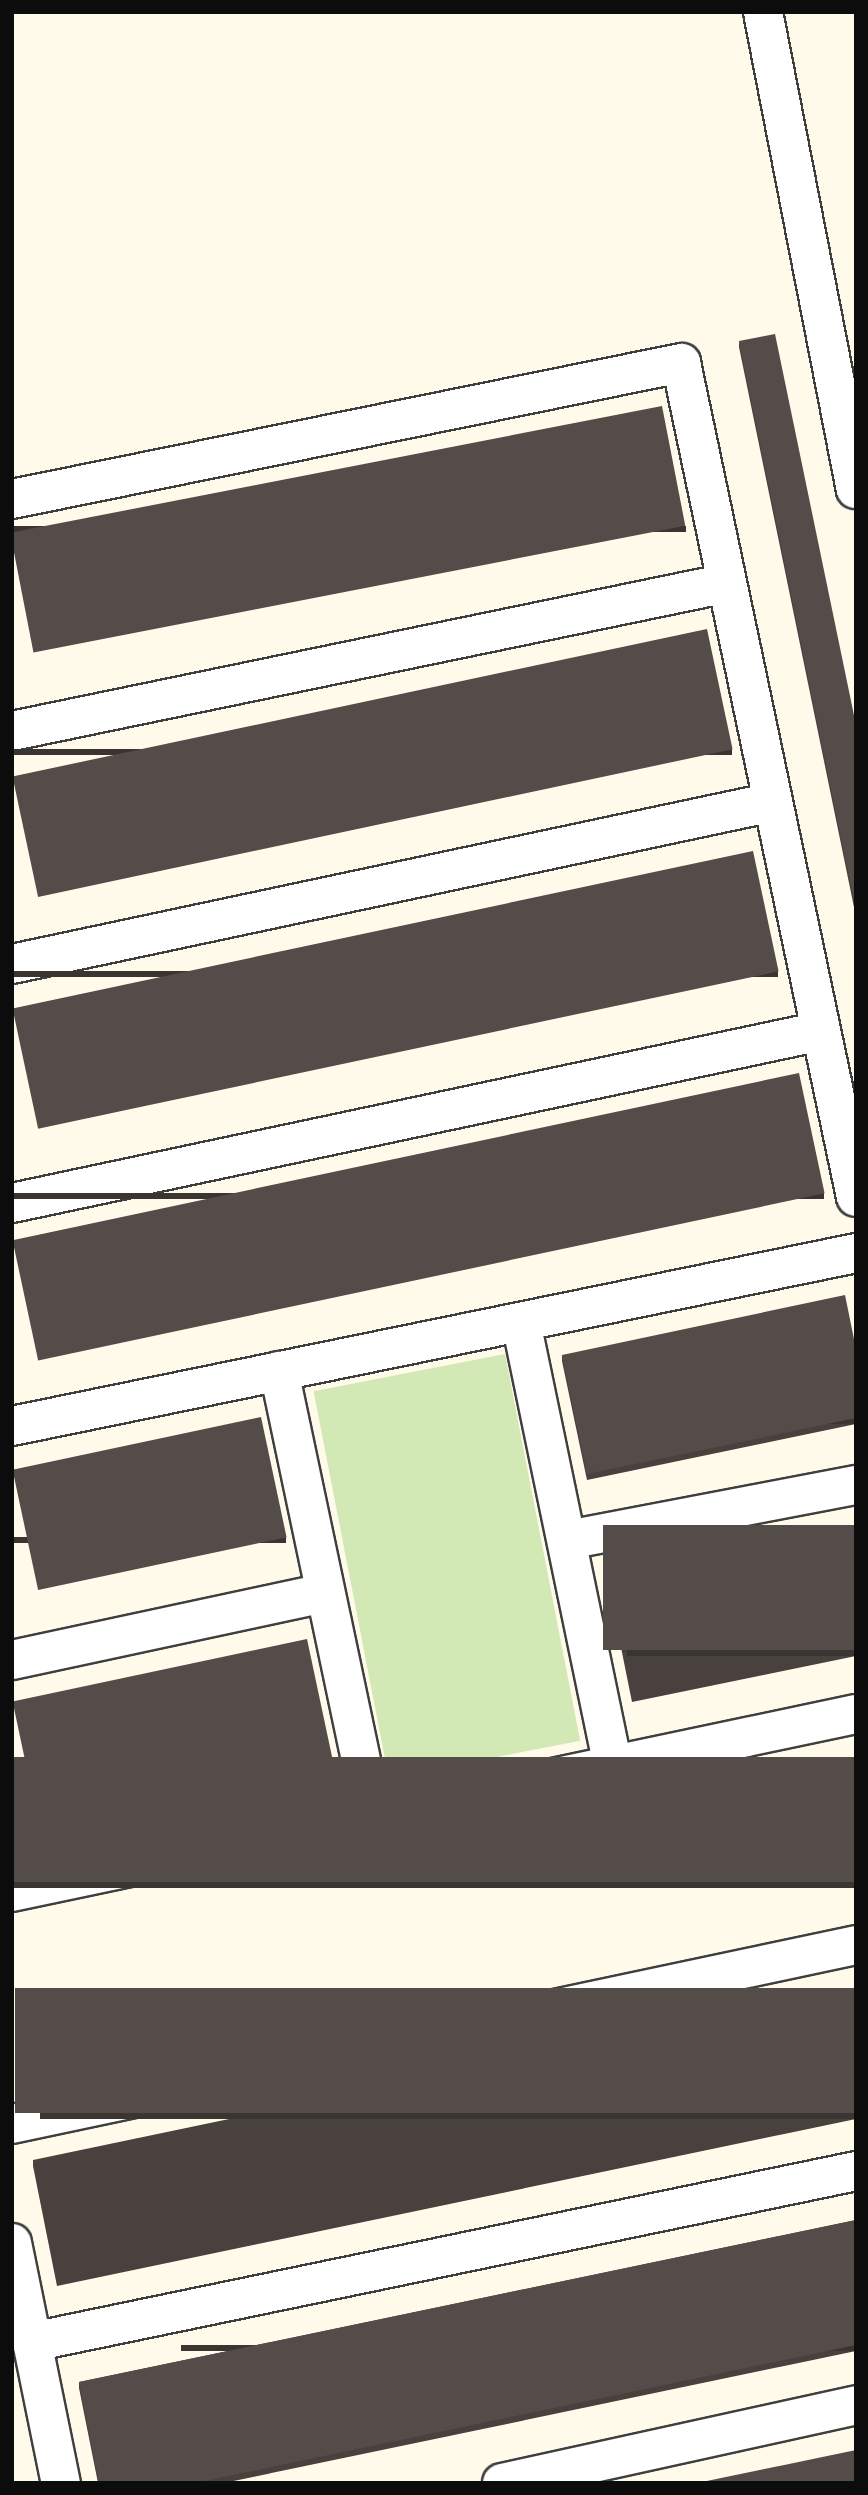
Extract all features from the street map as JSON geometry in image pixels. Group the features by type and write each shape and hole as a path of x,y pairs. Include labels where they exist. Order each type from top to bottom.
{"street":[{"path":"763,12 856,489"},
{"path":"12,499 681,363 856,1197"},
{"path":"12,731 727,583"},
{"path":"12,964 773,803"},
{"path":"12,1203 821,1031"},
{"path":"12,1426 856,1253"},
{"path":"521,1322 613,1765"},
{"path":"279,1371 373,1816"},
{"path":"566,1540 856,1485"},
{"path":"12,1660 325,1593"},
{"path":"12,1892 856,1714"},
{"path":"12,2124 856,1945"},
{"path":"32,2342 856,2171"},
{"path":"12,2243 61,2483"},
{"path":"502,2483 856,2405"}],"green space":[{"path":"505,1354 580,1741 389,1778 314,1391"}],"building":[{"path":"775,334 856,725 856,911 739,341"},
{"path":"662,406 685,526 33,652 12,532"},
{"path":"707,629 733,749 38,897 13,777"},
{"path":"753,851 779,971 38,1129 13,1008"},
{"path":"799,1073 825,1193 38,1360 13,1240"},
{"path":"845,1295 856,1349 856,1418 587,1474 562,1355"},
{"path":"261,1417 287,1537 38,1590 13,1470"},
{"path":"603,1525 856,1525 856,1650 603,1650"},
{"path":"307,1639 333,1759 38,1822 13,1702"},
{"path":"12,1757 856,1757 856,1882 12,1882"},
{"path":"15,1988 856,1988 856,2113 15,2113"},
{"path":"856,2220 856,2345 195,2483 99,2483 79,2382"},
{"path":"856,2450 856,2483 697,2483"}]}
